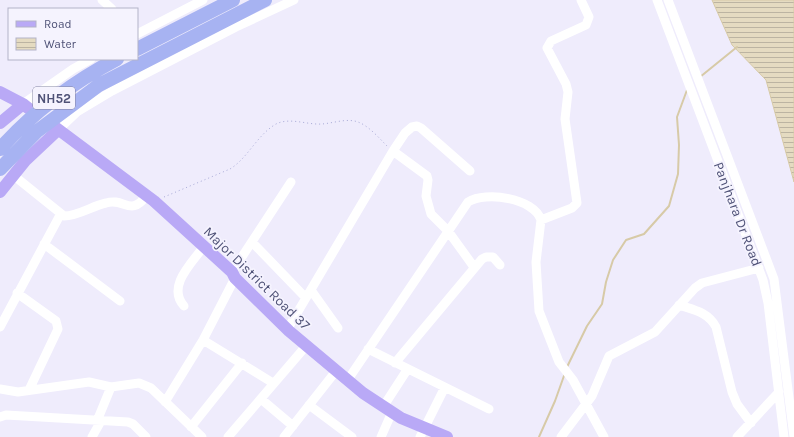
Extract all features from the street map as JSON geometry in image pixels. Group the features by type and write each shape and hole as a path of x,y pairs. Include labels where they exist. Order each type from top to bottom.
{"highway":[{"path":"138,48 233,0"},
{"name":"NH52","path":"0,169 36,132 99,85 265,0"},
{"name":"NH52","path":"0,149 16,131 51,101 92,72 115,60"}],"main road":[{"path":"0,92 25,106 0,123"},
{"path":"0,192 25,161 56,128"},
{"name":"Major District Road 37","path":"56,128 114,169 151,198 234,275 287,330 348,381 422,432 447,437"}],"street":[{"path":"102,0 111,8"},
{"path":"138,33 202,0"},
{"path":"56,128 77,112 112,91 236,27 294,0"},
{"path":"541,220 572,208 577,203 565,119 568,92 566,84 547,48 551,41 586,25 589,17 581,0"},
{"name":"Panjhara Dr Road","path":"657,0 681,67 763,280 768,303 784,437"},
{"name":"Panjhara Dr Road","path":"668,0 773,277 778,296 794,437"},
{"path":"25,106 73,69 89,60"},
{"path":"287,330 405,133 412,127 417,126 421,128 470,171"},
{"path":"393,151 427,176 426,196 431,214 448,231 474,267"},
{"path":"13,175 60,215 69,216 107,202 134,206 151,198"},
{"path":"165,402 203,340 234,275 252,242 291,182"},
{"path":"348,381 368,349 468,202 474,199 493,197 511,200 531,207 540,214 541,220 536,262 539,311 559,362 573,380 604,437"},
{"path":"0,327 60,215"},
{"path":"252,242 306,298"},
{"path":"44,244 120,301"},
{"path":"184,306 179,296 178,287 180,278 204,246"},
{"path":"394,363 474,267 486,257 493,257 500,265"},
{"path":"561,437 586,406 592,396 609,356 654,332 695,288 702,283 759,268"},
{"path":"763,280 773,277"},
{"path":"311,290 338,328"},
{"path":"17,293 56,321 58,325 58,329 29,390"},
{"path":"679,305 696,310 711,318 716,326 732,392 737,404 751,423"},
{"path":"203,340 274,383"},
{"path":"228,437 306,346"},
{"path":"368,349 444,389 489,409"},
{"path":"191,427 242,363"},
{"path":"380,437 388,409 407,370"},
{"path":"284,437 336,371"},
{"path":"0,390 18,392 89,382 112,387 132,383 144,384 202,437"},
{"path":"92,437 112,387"},
{"path":"422,432 444,389"},
{"path":"737,437 779,392"},
{"path":"260,399 293,426"},
{"path":"309,405 352,437"},
{"path":"0,417 6,416 131,423 146,437"}],"path":[{"path":"151,198 230,169 236,165 248,150 275,125 281,122 289,121 321,124 353,120 360,123 393,151"}],"water":[{"path":"712,0 794,0 794,182 766,80 732,45"}],"waterway":[{"path":"700,77 737,47"},
{"path":"567,367 587,326 602,304 606,282 613,260 626,240 644,234 669,206 678,174 679,145 677,117 687,90"},
{"path":"539,437 555,401 565,373"}]}
